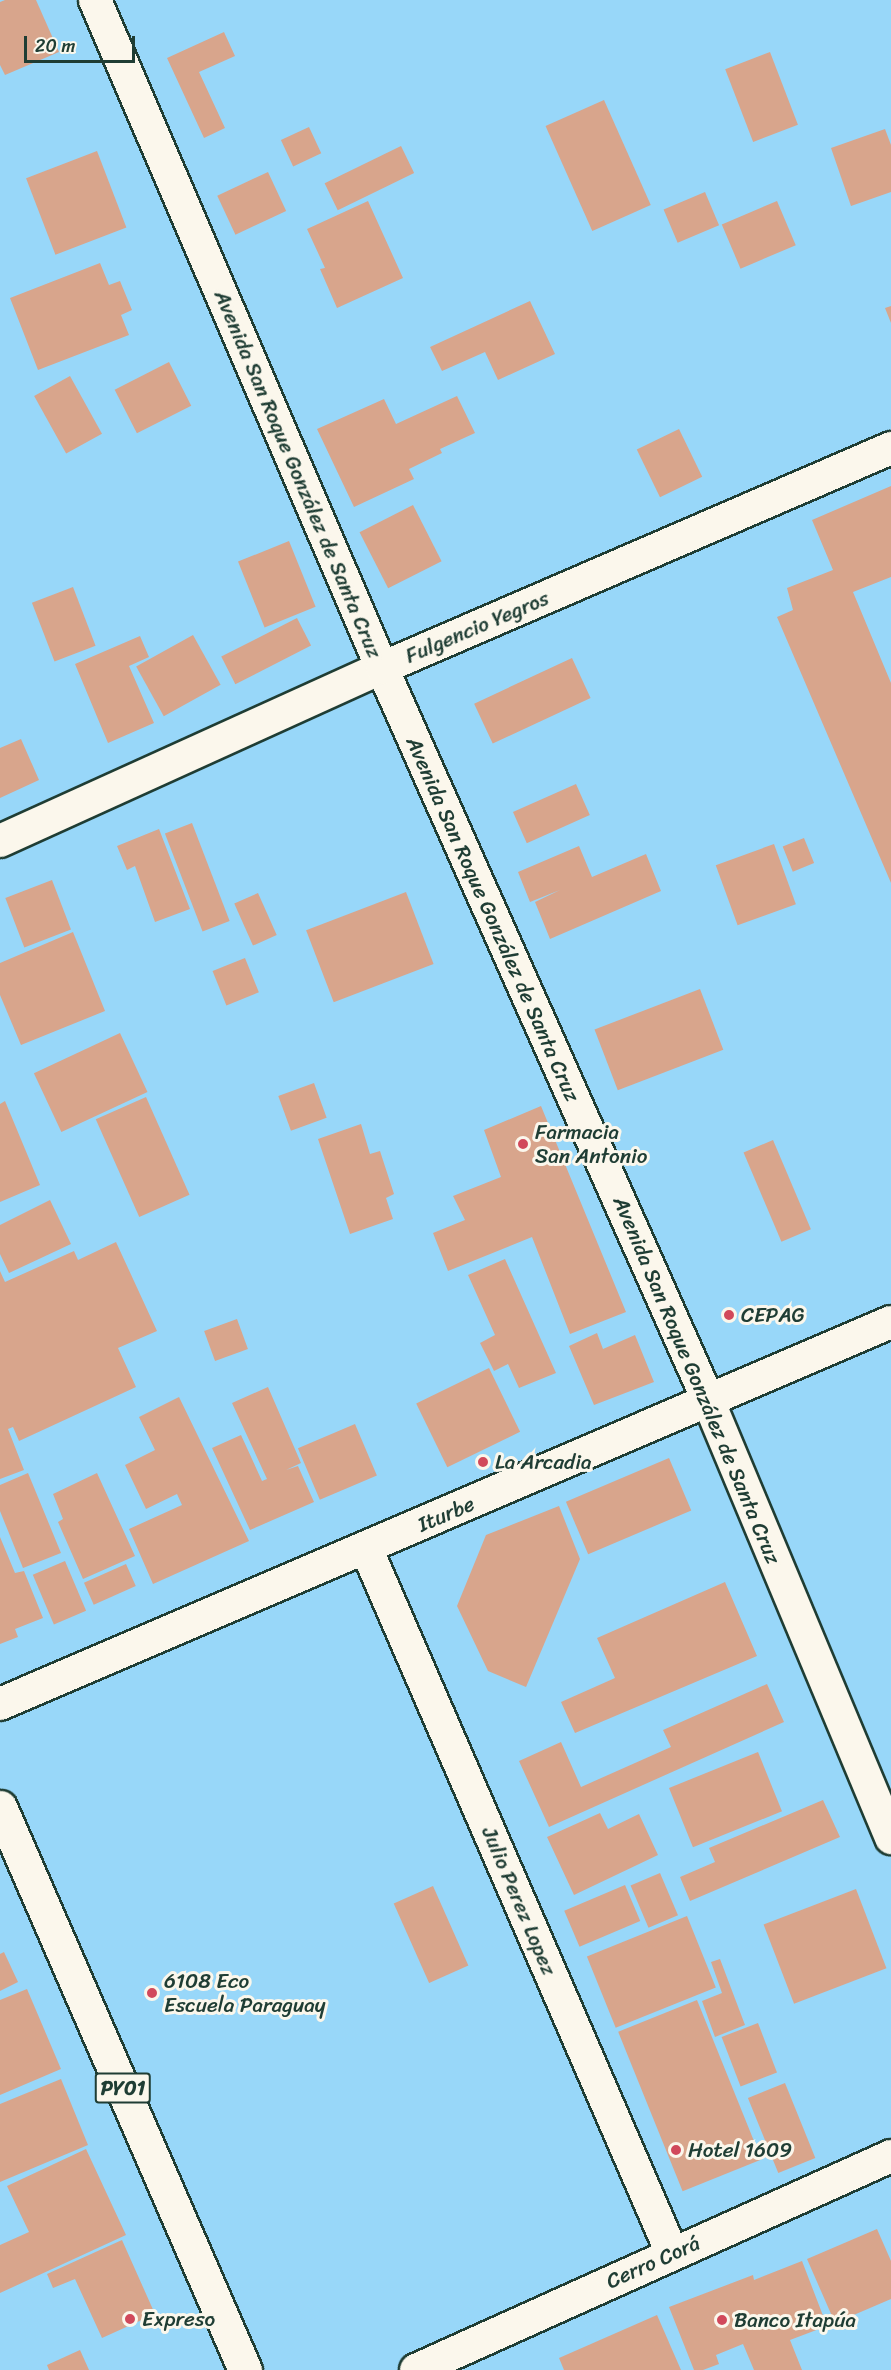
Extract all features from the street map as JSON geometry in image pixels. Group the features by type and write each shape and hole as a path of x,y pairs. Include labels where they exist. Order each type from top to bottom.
{"highway":[{"name":"PY01","path":"0,1807 245,2370"}],"street":[{"name":"Avenida San Roque González de Santa Cruz","path":"95,0 382,668 708,1400 891,1838"},
{"name":"Fulgencio Yegros","path":"0,841 382,668 891,448"},
{"name":"Iturbe","path":"0,1704 891,1322"},
{"name":"Julio Perez Lopez","path":"366,1548 672,2253"},
{"name":"Cerro Corá","path":"416,2370 891,2156"}],"water":[{"path":"0,0 891,0 891,2370 0,2370"}],"building":[{"path":"36,0 59,52 5,75 0,65 0,2"},
{"path":"224,32 235,56 199,72 225,128 204,138 167,58"},
{"path":"770,52 798,125 753,142 725,69"},
{"path":"604,100 651,205 592,231 546,126"},
{"path":"309,127 321,153 293,166 281,140"},
{"path":"885,129 891,145 891,192 851,206 831,148"},
{"path":"401,146 414,173 338,210 325,183"},
{"path":"97,151 126,228 55,255 26,178"},
{"path":"268,172 286,211 235,235 217,196"},
{"path":"705,192 719,225 678,243 664,210"},
{"path":"368,201 403,278 337,308 320,269 325,268 307,229"},
{"path":"777,201 796,245 741,269 722,224"},
{"path":"100,263 109,285 120,281 132,310 121,315 129,335 38,370 10,298"},
{"path":"530,301 555,354 498,380 485,352 442,371 430,347"},
{"path":"891,306 891,323 885,308"},
{"path":"169,362 191,406 137,433 115,390"},
{"path":"70,376 102,434 66,454 34,396"},
{"path":"457,396 475,433 440,449 442,453 409,469 414,479 354,507 317,429 384,399 396,424"},
{"path":"679,429 702,477 660,497 637,450"},
{"path":"891,486 891,577 853,592 891,683 891,883 777,617 793,610 787,588 833,570 812,520"},
{"path":"413,505 442,561 388,588 360,532"},
{"path":"289,541 316,607 265,627 238,562"},
{"path":"73,587 96,646 54,662 32,603"},
{"path":"297,618 311,646 235,684 221,657"},
{"path":"193,635 221,685 164,716 136,667"},
{"path":"140,636 149,657 129,666 154,723 108,743 75,664"},
{"path":"572,658 591,698 493,744 474,704"},
{"path":"21,739 39,780 0,798 0,748"},
{"path":"576,784 590,815 527,843 513,812"},
{"path":"192,823 230,921 203,931 165,833"},
{"path":"159,829 190,909 155,922 135,866 127,870 117,846"},
{"path":"804,838 814,863 793,872 783,847"},
{"path":"774,844 796,904 738,925 716,865"},
{"path":"579,846 592,877 646,854 661,891 550,939 535,902 560,890 530,902 518,872"},
{"path":"52,880 71,929 24,947 5,898"},
{"path":"406,892 434,964 334,1002 306,930"},
{"path":"258,893 277,935 253,946 234,904"},
{"path":"73,932 105,1011 21,1045 0,995 0,963"},
{"path":"245,958 259,992 226,1005 213,971"},
{"path":"700,989 723,1050 618,1090 595,1029"},
{"path":"120,1033 147,1092 61,1132 34,1073"},
{"path":"314,1083 327,1118 291,1131 278,1096"},
{"path":"146,1097 190,1195 139,1217 96,1119"},
{"path":"5,1101 40,1185 0,1202 0,1104"},
{"path":"541,1106 626,1312 570,1334 532,1237 448,1271 433,1233 465,1220 453,1196 501,1177 484,1130"},
{"path":"361,1124 370,1154 380,1151 394,1194 386,1198 393,1219 350,1234 318,1139"},
{"path":"773,1140 811,1229 781,1242 744,1153"},
{"path":"50,1200 71,1244 9,1273 0,1254 0,1225"},
{"path":"116,1242 157,1331 118,1348 136,1387 19,1441 13,1427 8,1429 24,1470 0,1479 0,1271 5,1282 74,1251 78,1260"},
{"path":"505,1259 556,1373 519,1388 508,1364 494,1371 480,1343 495,1335 468,1275"},
{"path":"237,1319 248,1349 215,1361 204,1331"},
{"path":"597,1333 603,1349 635,1335 654,1382 594,1405 569,1346"},
{"path":"489,1368 520,1432 447,1467 416,1404"},
{"path":"268,1387 301,1463 286,1470 298,1466 314,1502 250,1530 212,1448 241,1435 262,1481 267,1479 232,1403"},
{"path":"179,1397 249,1541 153,1584 129,1529 182,1505 177,1494 146,1509 125,1465 155,1450 139,1417"},
{"path":"355,1424 377,1476 320,1500 298,1448"},
{"path":"669,1458 691,1510 588,1554 566,1502"},
{"path":"28,1473 61,1553 23,1568 0,1511 0,1485"},
{"path":"97,1473 135,1556 83,1579 58,1522 63,1519 53,1494"},
{"path":"559,1506 580,1559 526,1687 488,1671 457,1606 486,1535"},
{"path":"0,1537 15,1573 24,1571 43,1618 15,1629 18,1637 0,1644"},
{"path":"65,1561 86,1611 54,1624 33,1575"},
{"path":"126,1564 136,1586 94,1605 84,1583"},
{"path":"725,1582 757,1656 575,1733 561,1702 615,1678 597,1638"},
{"path":"767,1684 784,1722 549,1827 519,1761 561,1742 581,1787 671,1747 663,1730"},
{"path":"758,1752 782,1811 693,1847 669,1788"},
{"path":"823,1800 840,1837 690,1901 680,1877 715,1862 709,1848"},
{"path":"600,1813 608,1829 639,1814 658,1855 574,1895 547,1837"},
{"path":"660,1873 678,1915 649,1928 631,1886"},
{"path":"625,1885 640,1921 579,1947 564,1911"},
{"path":"433,1886 468,1965 429,1983 394,1903"},
{"path":"856,1889 886,1968 794,2004 764,1924"},
{"path":"687,1916 716,1987 616,2028 587,1956"},
{"path":"4,1952 18,1982 0,1991 0,1954"},
{"path":"720,1959 745,2025 715,2037 702,2001 722,1993 711,1962"},
{"path":"27,1989 61,2069 0,2095 0,2000"},
{"path":"697,2000 761,2159 683,2191 618,2032"},
{"path":"758,2023 777,2072 741,2086 722,2037"},
{"path":"61,2079 88,2145 0,2182 0,2104"},
{"path":"785,2083 815,2158 778,2173 748,2098"},
{"path":"86,2149 126,2235 0,2293 0,2245 29,2232 7,2186"},
{"path":"877,2229 891,2261 891,2299 835,2323 807,2259"},
{"path":"122,2240 155,2314 102,2338 75,2279 53,2288 47,2274"},
{"path":"802,2261 827,2326 790,2340 802,2370 754,2370 743,2344 716,2355 719,2364 703,2370 694,2370 669,2307 753,2275 754,2280"},
{"path":"657,2315 681,2370 564,2370 559,2358"},
{"path":"80,2350 89,2370 49,2370 47,2365"}],"place":[{"name":"Farmacia San Antonio","path":"523,1144"},
{"name":"CEPAG","path":"729,1315"},
{"name":"La Arcadia","path":"483,1462"},
{"name":"6108 Eco Escuela Paraguay","path":"152,1993"},
{"name":"Hotel 1609","path":"676,2150"},
{"name":"Expreso","path":"130,2319"},
{"name":"Banco Itapúa","path":"722,2320"}]}
